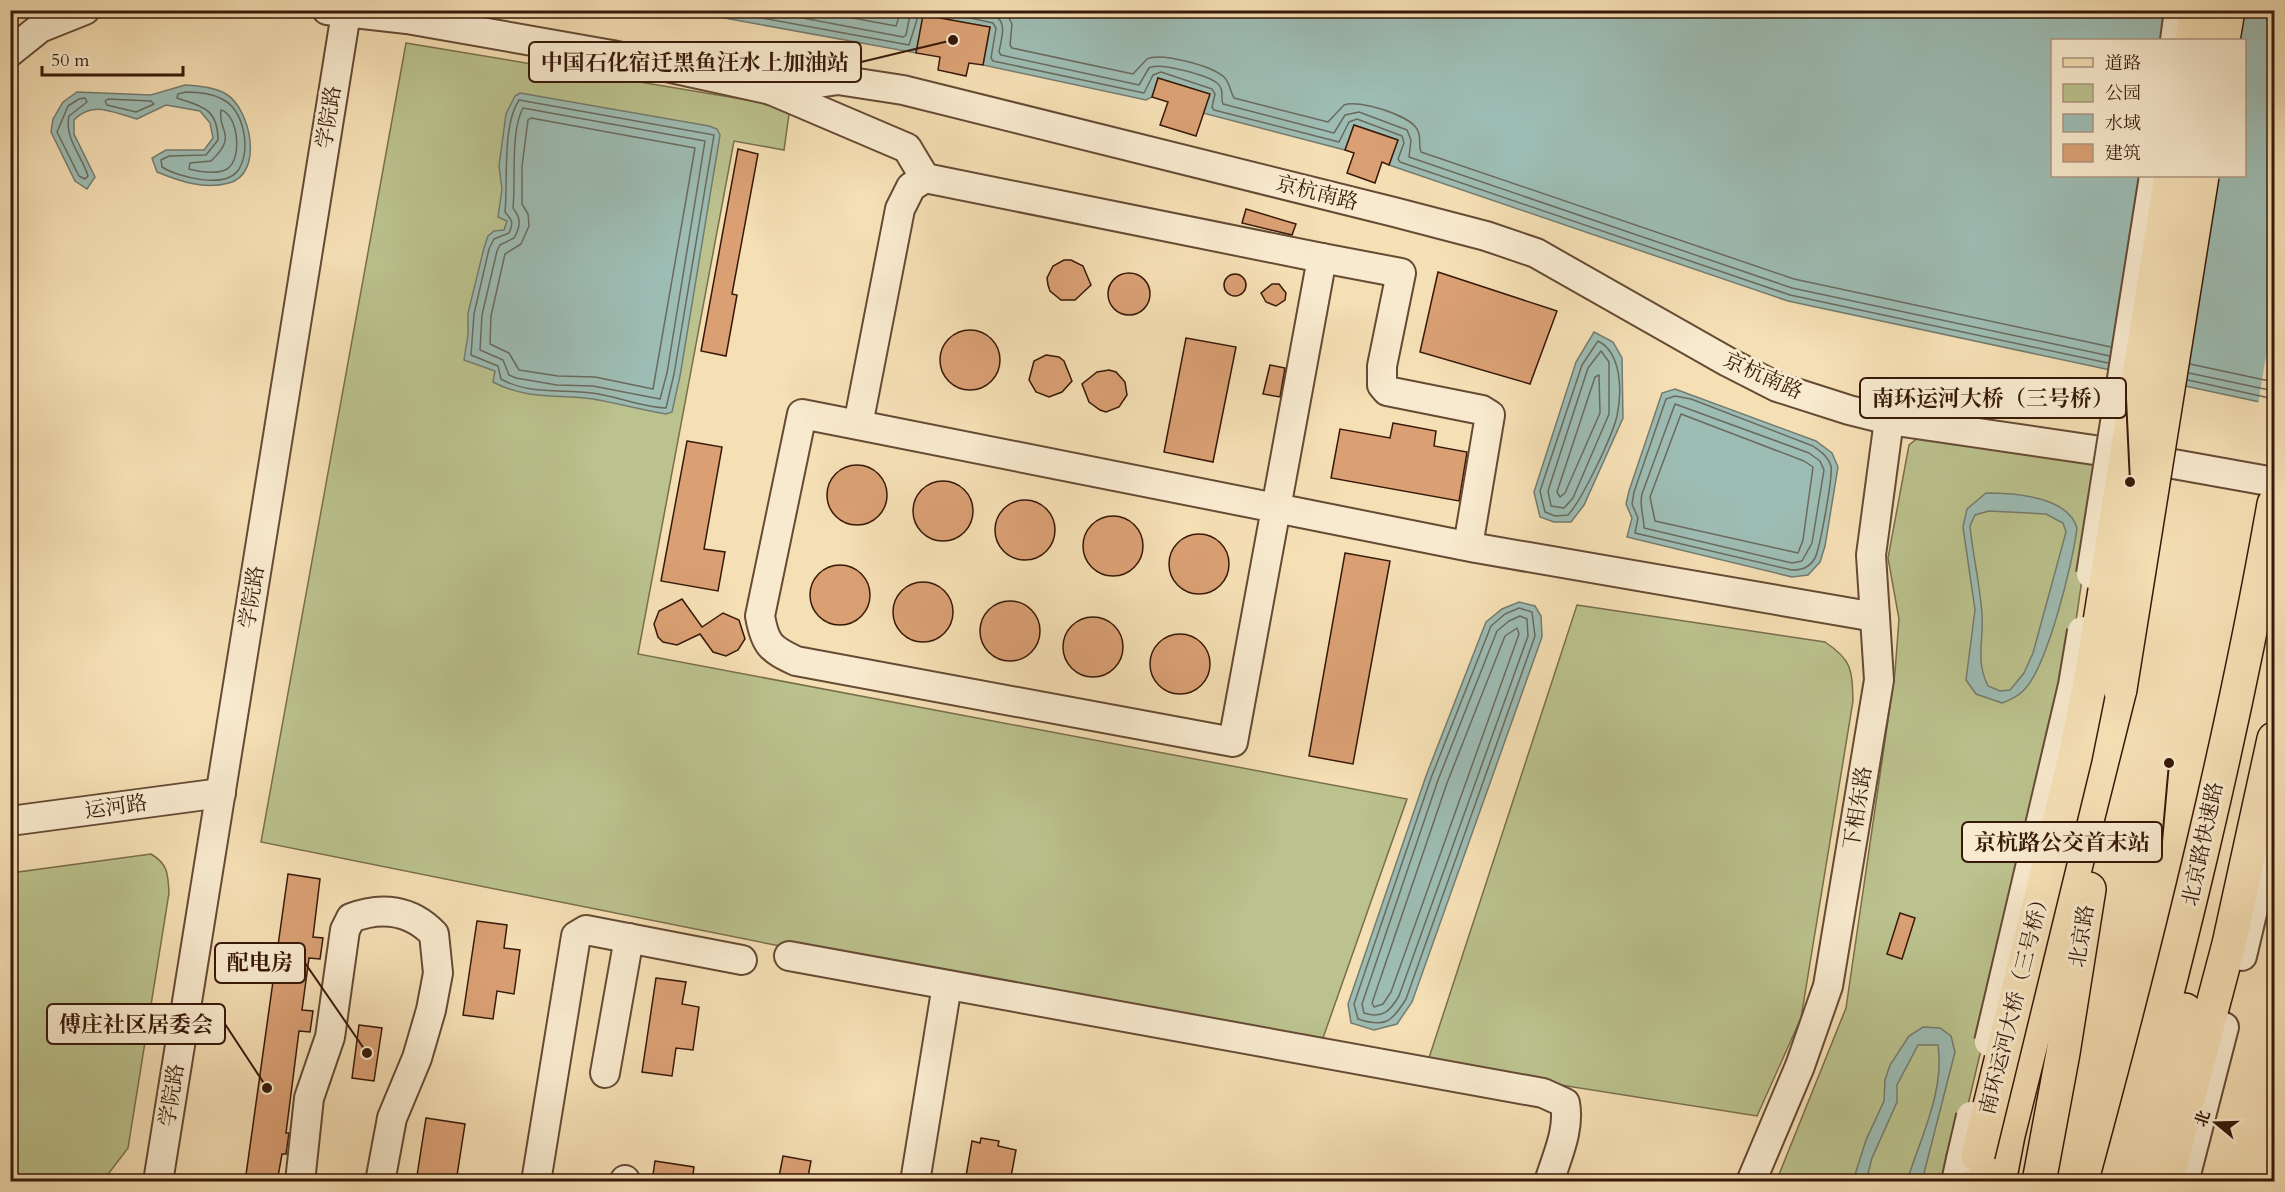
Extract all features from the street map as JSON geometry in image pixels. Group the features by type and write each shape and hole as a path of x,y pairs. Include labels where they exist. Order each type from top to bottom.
{"main road":[{"path":"2192,39 2197,10"},
{"path":"2223,39 2228,10"},
{"name":"南环运河大桥（三号桥）","path":"1967,1169 2075,757 2091,678 2171,177"},
{"path":"1999,1182 2008,1135 2120,689 2202,177"},
{"name":"北京路快速路","path":"2117,1182 2183,936 2262,575 2274,504"},
{"path":"2155,1174 2259,674 2262,575"},
{"name":"北京路","path":"2039,1182 2065,1041 2120,689"},
{"path":"2155,1174 2229,944 2274,738"}],"street":[{"path":"10,52 40,28 85,10"},
{"path":"2175,39 2180,10"},
{"name":"京杭南路","path":"337,11 407,18 600,53 771,90 838,80 903,90 1486,236 1536,253 1728,362 1777,387 1850,410 1889,420 2101,451 2274,482"},
{"name":"学院路","path":"158,1182 221,793 337,11"},
{"path":"771,90 907,148 925,178"},
{"path":"1967,1169 2073,685 2154,177"},
{"path":"858,425 900,209 911,187 925,178 1401,273 1382,366 1382,386 1387,391 1482,410 1490,415 1491,424 1468,546"},
{"path":"1322,258 1276,508 1233,742 796,661 776,652 764,639 760,616 802,414 858,425 1276,508 1468,546 1875,617"},
{"name":"下相东路","path":"1751,1182 1800,1066 1828,986 1879,680 1871,555 1889,420"},
{"name":"运河路","path":"10,821 221,793"},
{"path":"2184,1182 2274,821"},
{"path":"300,1182 309,1098 330,1037 345,930 351,918 368,912 386,911 412,916 434,934 438,973 417,1058 392,1118 380,1182"},
{"path":"536,1182 576,936 586,930 742,960"},
{"path":"605,1073 629,938"},
{"path":"789,956 1543,1093 1565,1103 1567,1114 1564,1136 1549,1182"},
{"path":"915,1182 947,985"}],"green space":[{"path":"406,43 790,107 784,150 734,141 638,654 1407,799 1323,1038 780,946 261,842"},
{"path":"1919,437 2093,464 2095,489 2066,690 1950,1181 1776,1182 1846,1008 1895,672 1899,619 1888,558 1909,445"},
{"path":"1577,605 1825,642 1841,654 1849,666 1853,701 1801,1018 1757,1116 1427,1064"},
{"path":"151,854 161,862 166,870 169,893 128,1148 106,1177 96,1181 11,1179 11,873"}],"water":[{"path":"686,11 2274,11 2274,405 1788,301 1389,165 1398,140 1354,125 1345,150 1203,113 1209,94 1158,78 1152,97 1146,100 983,65 990,27 924,15 916,53"},
{"path":"185,85 206,87 226,94 242,113 250,141 250,155 247,167 240,177 229,183 210,186 183,181 157,172 152,158 166,150 204,150 213,138 210,123 200,111 166,105 137,119 112,111 96,109 81,114 74,120 74,134 95,177 87,189 75,181 51,132 53,119 63,102 77,92 151,95"},
{"path":"520,93 709,126 717,129 720,135 672,412 666,414 593,399 518,392 493,382 495,371 464,360 468,335 468,313 484,248 488,236 494,231 504,230 507,221 498,217 502,189 499,166 506,114 515,96"},
{"path":"1594,332 1613,342 1622,358 1623,418 1584,505 1571,522 1554,522 1540,517 1534,492 1576,362"},
{"path":"1675,389 1816,441 1832,453 1838,467 1825,546 1820,562 1808,575 1792,577 1627,537 1632,518 1626,504 1629,491 1662,393"},
{"path":"1986,493 2024,496 2051,503 2063,509 2072,517 2077,528 2058,614 2041,661 2023,691 2002,703 1976,694 1966,680 1975,610 1963,527 1967,509","holes":["1989,511 2046,514 2063,523 2066,532 2033,653 2024,673 2010,690 2000,691 1988,686 1982,668 1982,614 1970,526 1975,515"]},
{"path":"1519,602 1535,606 1541,616 1542,637 1412,1002 1397,1024 1374,1030 1351,1023 1348,1004 1426,776 1486,622 1502,609"},
{"path":"1923,1027 1940,1028 1951,1036 1955,1052 1922,1181 1907,1181 1935,1097 1938,1080 1938,1045 1918,1045 1897,1085 1897,1102 1872,1158 1866,1181 1853,1181 1866,1140 1884,1101 1885,1080 1890,1065 1909,1036"}],"pier":[{"path":"2274,308 2274,408 2258,404"}],"building":[{"path":"923,15 990,27 983,65 969,63 966,76 938,70 940,57 916,53"},
{"path":"1158,78 1210,94 1196,136 1160,125 1168,102 1152,97"},
{"path":"1354,125 1398,140 1389,165 1382,162 1375,183 1347,173 1354,153 1345,150"},
{"path":"738,149 758,154 732,294 737,295 726,356 701,351"},
{"path":"1246,209 1296,224 1292,235 1242,223"},
{"path":"1064,260 1071,260 1083,266 1091,285 1075,300 1061,300 1050,291 1048,285 1047,278 1053,266"},
{"path":"1438,272 1557,311 1530,384 1420,352"},
{"path":"1129,273 1144,279 1150,294 1144,309 1129,315 1114,309 1108,294 1114,279"},
{"path":"1235,274 1243,277 1246,285 1243,293 1235,296 1227,293 1224,285 1227,277"},
{"path":"1272,284 1279,284 1286,293 1285,300 1276,306 1266,302 1261,293"},
{"path":"970,330 991,339 1000,360 991,381 970,390 949,381 940,360 949,339"},
{"path":"1186,338 1236,347 1213,462 1164,452"},
{"path":"1046,355 1059,357 1064,361 1072,381 1062,392 1049,397 1036,392 1029,380 1034,361"},
{"path":"1270,365 1285,368 1280,397 1263,394"},
{"path":"1109,370 1116,372 1125,382 1127,395 1119,407 1106,412 1089,402 1082,384 1097,372"},
{"path":"1393,423 1436,431 1434,446 1467,452 1459,501 1331,478 1340,429 1390,438"},
{"path":"687,441 722,447 704,549 725,552 718,591 661,581"},
{"path":"857,465 878,474 887,495 878,516 857,525 836,516 827,495 836,474"},
{"path":"943,481 964,490 973,511 964,532 943,541 922,532 913,511 922,490"},
{"path":"1025,500 1046,509 1055,530 1046,551 1025,560 1004,551 995,530 1004,509"},
{"path":"1113,516 1134,525 1143,546 1134,567 1113,576 1092,567 1083,546 1092,525"},
{"path":"1199,534 1220,543 1229,564 1220,585 1199,594 1178,585 1169,564 1178,543"},
{"path":"1345,553 1390,561 1353,764 1309,756"},
{"path":"840,565 861,574 870,595 861,616 840,625 819,616 810,595 819,574"},
{"path":"923,582 944,591 953,612 944,633 923,642 902,633 893,612 902,591"},
{"path":"682,599 702,627 723,613 739,620 745,639 738,650 726,656 713,652 700,634 677,645 663,642 658,637 654,624 659,611"},
{"path":"1010,601 1031,610 1040,631 1031,652 1010,661 989,652 980,631 989,610"},
{"path":"1093,617 1114,626 1123,647 1114,668 1093,677 1072,668 1063,647 1072,626"},
{"path":"1180,634 1201,643 1210,664 1201,685 1180,694 1159,685 1150,664 1159,643"},
{"path":"288,874 320,879 313,937 323,938 320,959 309,958 302,1010 313,1011 310,1032 299,1031 286,1133 289,1133 286,1154 282,1154 277,1182 245,1182"},
{"path":"1900,913 1915,918 1902,959 1887,954"},
{"path":"477,921 507,925 504,948 520,950 514,994 497,991 493,1019 463,1015"},
{"path":"656,978 686,982 682,1004 699,1007 693,1050 676,1048 672,1076 642,1072"},
{"path":"359,1025 382,1028 374,1081 352,1078"},
{"path":"426,1118 465,1124 456,1182 416,1182"},
{"path":"981,1138 999,1141 998,1146 1016,1150 1010,1182 965,1182 972,1141 980,1143"},
{"path":"783,1156 811,1161 807,1182 778,1182"},
{"path":"655,1161 694,1167 692,1182 652,1182"}],"place":[{"name":"中国石化宿迁黑鱼汪水上加油站","path":"953,40"},
{"name":"南环运河大桥（三号桥）","path":"2130,482"},
{"name":"京杭路公交首末站","path":"2169,763"},
{"name":"配电房","path":"367,1053"},
{"name":"傅庄社区居委会","path":"267,1088"}]}
